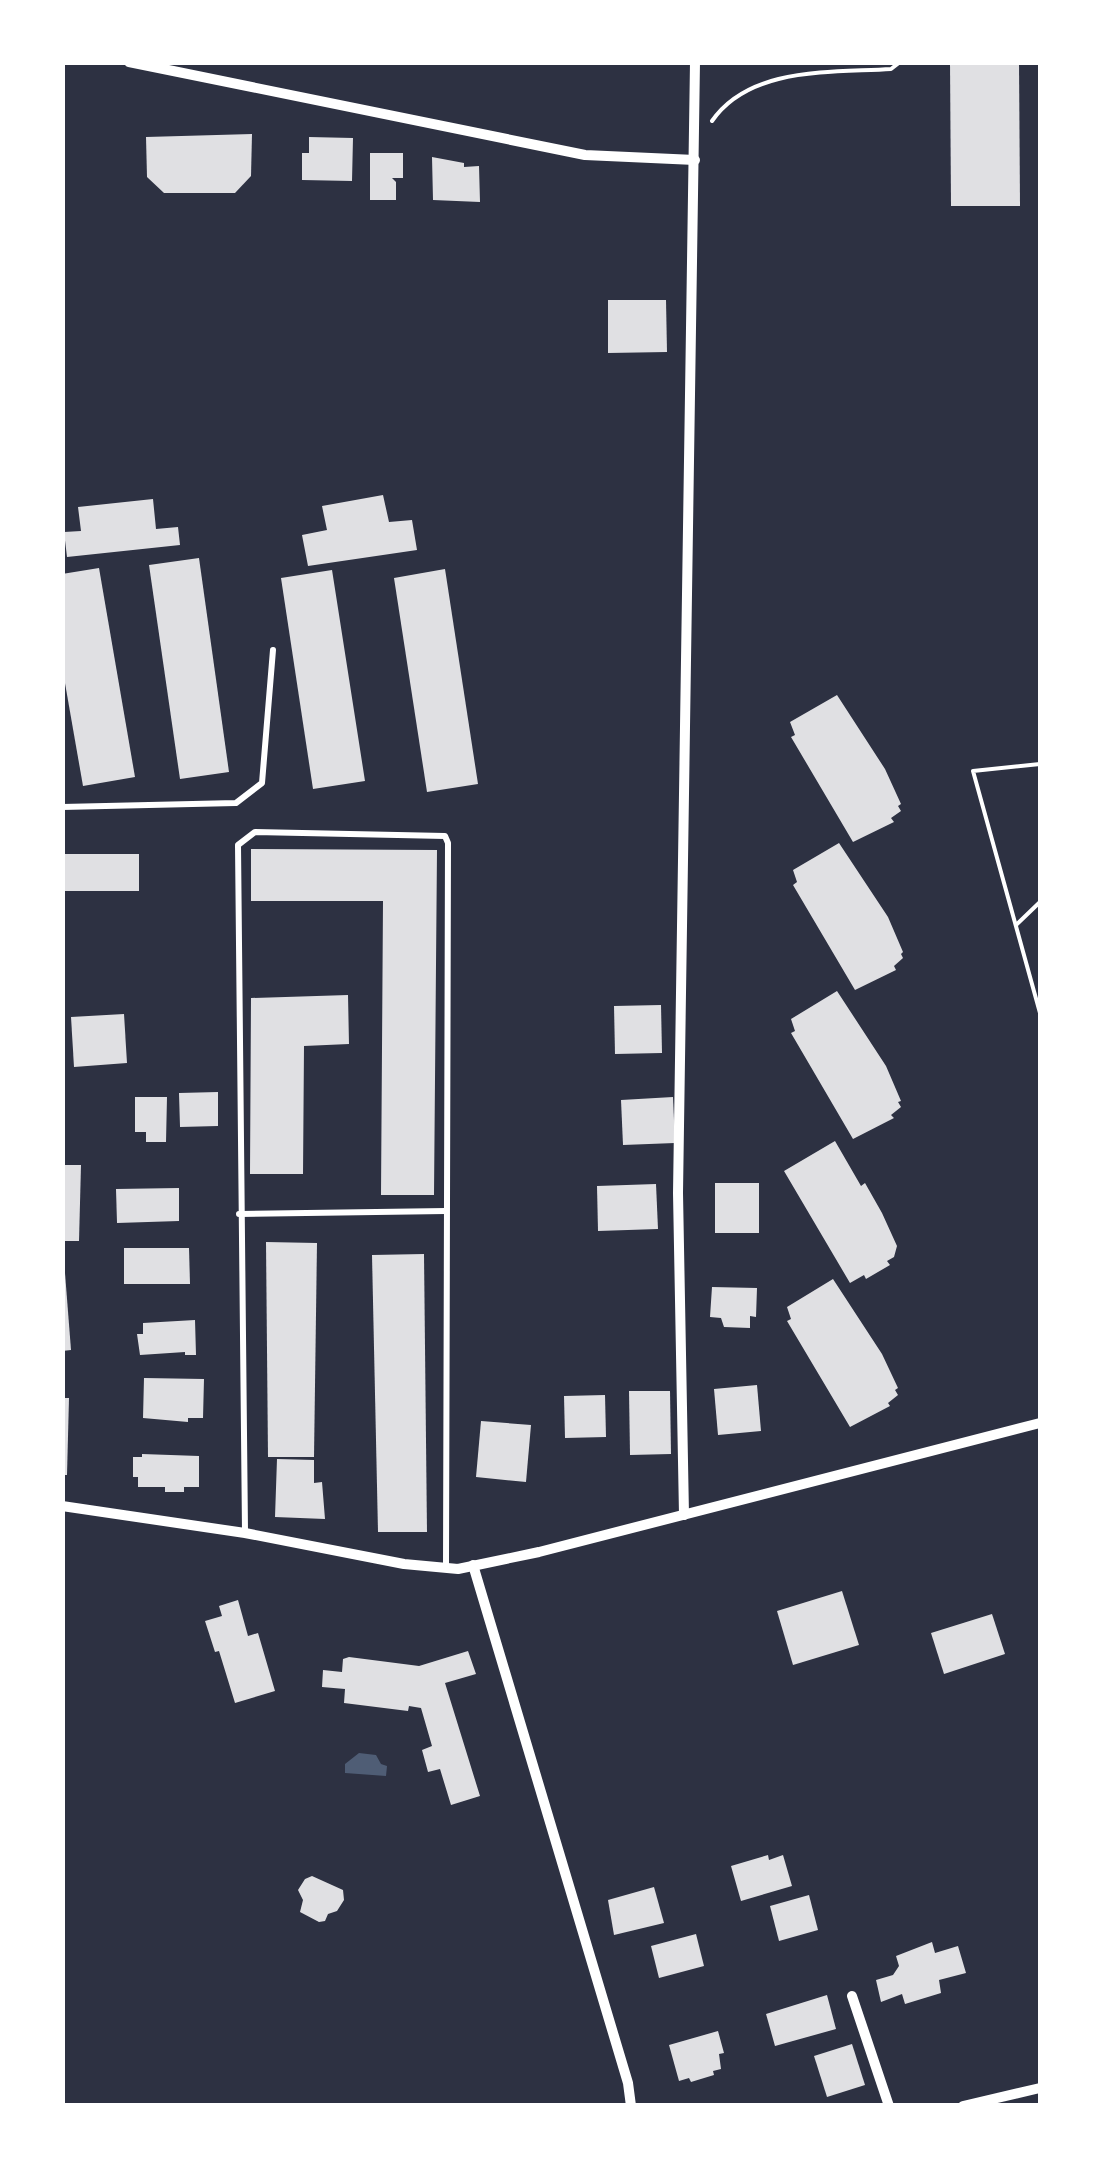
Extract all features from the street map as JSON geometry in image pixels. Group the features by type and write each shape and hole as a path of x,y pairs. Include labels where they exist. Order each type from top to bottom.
{"street":[{"path":"129,62 585,156 695,160"},
{"path":"684,1514 678,1194 695,62"},
{"path":"62,1506 404,1564 473,1566 1040,1423"},
{"path":"473,1566 628,2083 631,2106"},
{"path":"852,1996 889,2106"},
{"path":"963,2106 1040,2088"}],"lane":[{"path":"62,807 236,803 249,795 262,783 273,650"},
{"path":"245,1534 238,844 255,832 445,836 446,1568"},
{"path":"239,1214 446,1211"}],"path":[{"path":"708,131 714,116 752,86 811,74 891,69 900,62"},
{"path":"1040,764 973,770 1040,1013"},
{"path":"1016,925 1040,902"}],"water":[{"path":"359,1753 376,1755 387,1766 386,1776 345,1773 345,1764"}],"building":[{"path":"950,62 1019,62 1020,206 951,206"},
{"path":"252,134 251,176 235,193 164,193 147,177 146,137"},
{"path":"309,137 353,138 352,181 302,180 302,153 309,153"},
{"path":"370,153 403,153 403,178 392,178 396,182 396,200 370,200"},
{"path":"432,157 464,163 464,167 479,166 480,202 433,200"},
{"path":"608,300 666,300 667,352 608,353"},
{"path":"383,495 389,522 412,520 417,550 308,566 302,535 327,530 322,506"},
{"path":"153,499 156,529 178,527 180,545 67,557 64,532 81,531 78,507"},
{"path":"199,558 229,772 180,779 149,565"},
{"path":"99,568 135,777 83,786 62,666 62,574"},
{"path":"445,569 478,784 427,792 394,578"},
{"path":"332,570 365,781 313,789 281,578"},
{"path":"837,695 885,769 901,804 901,811 891,818 894,822 853,842 791,737 795,735 790,722"},
{"path":"839,843 888,917 903,952 903,958 894,966 896,970 855,990 793,885 797,882 793,870"},
{"path":"251,849 437,850 434,1195 381,1195 383,901 251,901"},
{"path":"62,854 139,854 139,891 62,891"},
{"path":"837,991 886,1066 901,1101 901,1107 891,1115 894,1118 853,1139 791,1033 795,1031 791,1019"},
{"path":"348,995 349,1044 304,1046 303,1174 250,1174 251,998"},
{"path":"661,1005 662,1053 615,1054 614,1006"},
{"path":"124,1014 127,1063 74,1067 71,1017"},
{"path":"218,1092 218,1126 180,1127 179,1093"},
{"path":"135,1097 167,1097 166,1142 146,1142 146,1132 135,1132"},
{"path":"673,1097 675,1143 623,1145 621,1100"},
{"path":"835,1141 861,1186 865,1183 897,1246 894,1257 887,1261 890,1265 850,1283 784,1171"},
{"path":"62,1165 81,1165 79,1241 62,1241"},
{"path":"715,1183 759,1183 759,1233 715,1233"},
{"path":"656,1184 658,1229 598,1231 597,1186"},
{"path":"179,1188 179,1221 117,1223 116,1189"},
{"path":"266,1242 317,1243 314,1457 268,1457"},
{"path":"124,1248 189,1248 190,1284 124,1284"},
{"path":"424,1254 427,1532 378,1532 372,1255"},
{"path":"62,1273 71,1350 62,1351"},
{"path":"833,1279 882,1354 898,1388 898,1395 888,1403 890,1406 850,1427 787,1321 791,1319 787,1307"},
{"path":"712,1287 757,1288 756,1317 750,1316 750,1328 724,1327 721,1318 710,1317"},
{"path":"195,1320 196,1355 140,1355 137,1334 143,1334 143,1323"},
{"path":"144,1378 204,1379 203,1418 188,1418 188,1422 143,1418"},
{"path":"757,1385 761,1431 718,1435 714,1389"},
{"path":"629,1391 670,1391 671,1454 630,1455"},
{"path":"605,1395 606,1437 565,1438 564,1396"},
{"path":"62,1398 69,1398 67,1475 62,1475"},
{"path":"481,1421 531,1425 526,1482 476,1477"},
{"path":"199,1456 199,1487 165,1492 165,1487 138,1487 138,1477 133,1477 133,1457"},
{"path":"277,1459 314,1460 314,1483 322,1482 325,1519 275,1517"},
{"path":"842,1591 859,1645 793,1665 777,1611"},
{"path":"238,1600 248,1636 258,1633 275,1691 235,1703 205,1621 222,1616 219,1606"},
{"path":"992,1614 1005,1654 944,1674 931,1633"},
{"path":"468,1651 476,1674 445,1683 480,1796 451,1805 440,1769 428,1772 422,1750 432,1746 421,1708 409,1706 408,1711 344,1703 345,1689 322,1687 323,1670 342,1672 343,1659 349,1657 419,1666"},
{"path":"768,1855 769,1860 783,1855 792,1886 741,1901 731,1866"},
{"path":"312,1876 343,1890 344,1900 325,1921 300,1912 303,1900 298,1890"},
{"path":"654,1887 664,1923 614,1935 608,1900"},
{"path":"809,1895 818,1930 779,1941 770,1906"},
{"path":"696,1934 704,1966 659,1978 651,1946"},
{"path":"932,1942 935,1953 958,1946 966,1973 939,1980 941,1993 905,2004 902,1994 881,2002 876,1980 893,1975 899,1966 896,1956"},
{"path":"827,1995 836,2029 775,2046 766,2014"},
{"path":"718,2031 724,2053 719,2054 721,2069 691,2082 689,2078 679,2081 669,2045"},
{"path":"852,2044 865,2085 827,2097 814,2056"}]}
